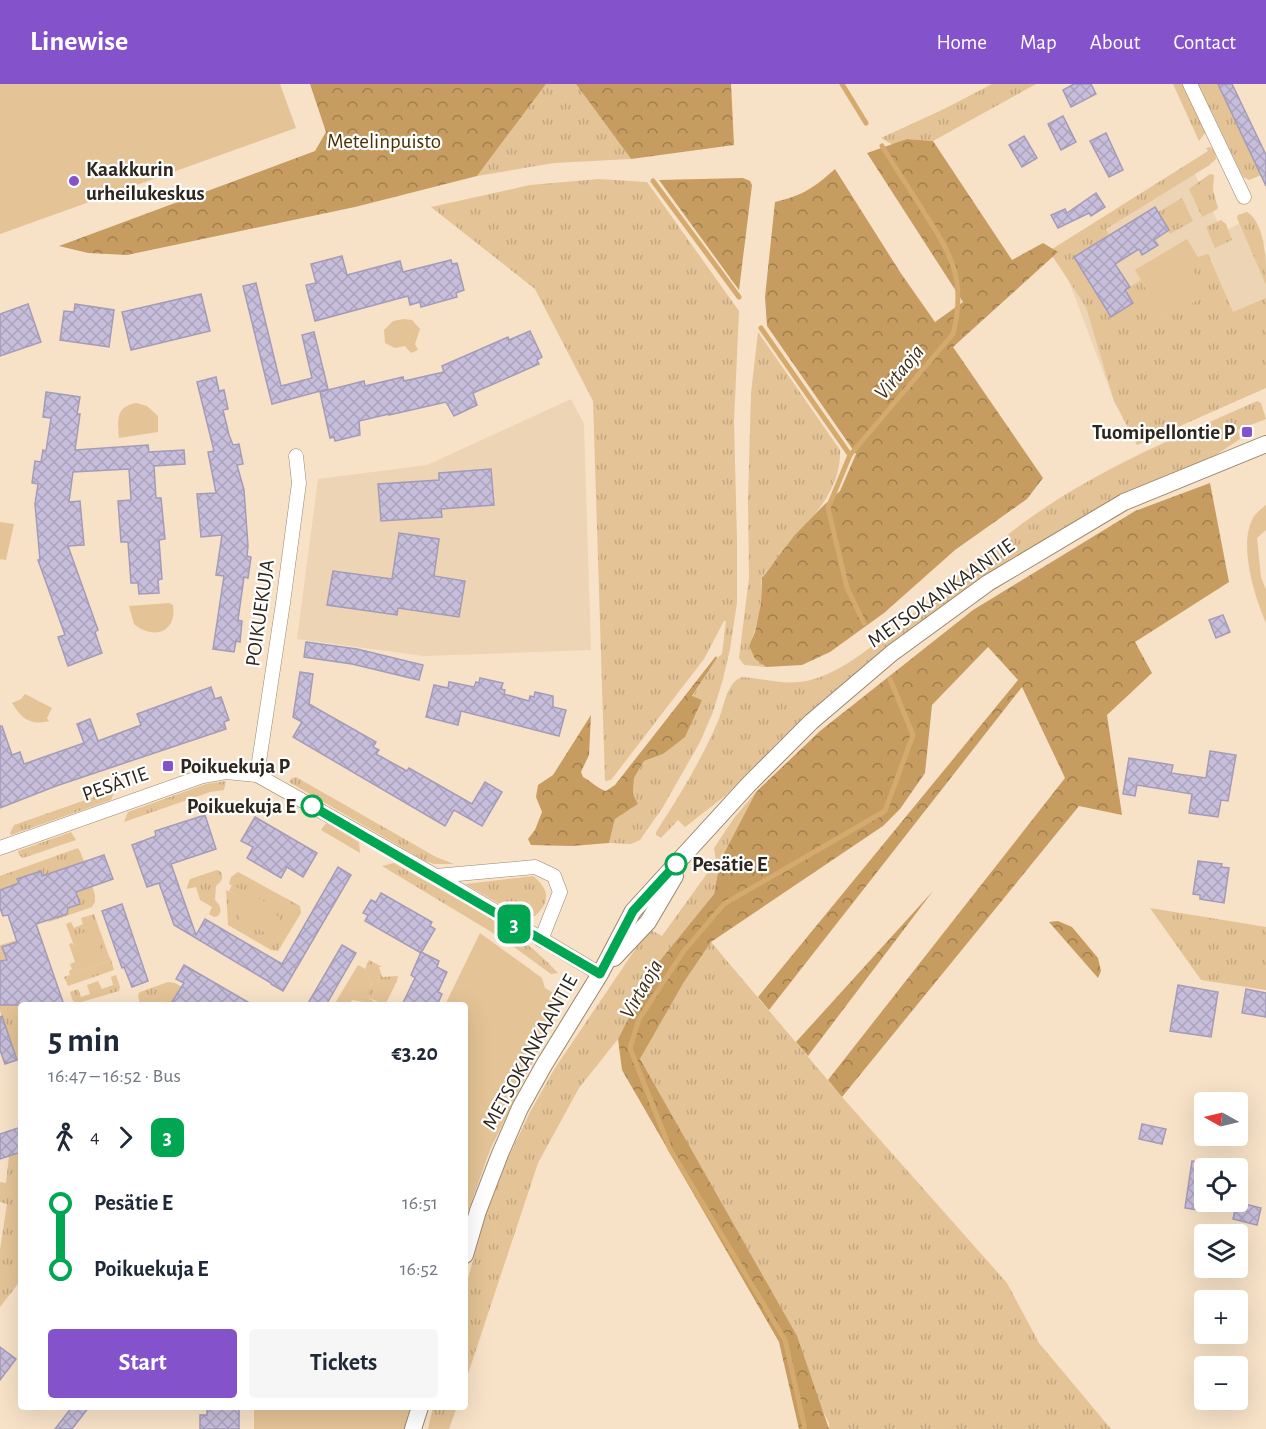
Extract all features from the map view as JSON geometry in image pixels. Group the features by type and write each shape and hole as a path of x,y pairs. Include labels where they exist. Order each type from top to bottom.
{"street":[{"path":"1190,84 1244,197"},
{"name":"METSOKANKAANTIE","path":"468,1245 478,1211 500,1154 520,1108 544,1065 600,974 648,922 691,849 749,784 811,722 892,653 988,583 1124,502 1266,444"},
{"name":"POIKUEKUJA","path":"257,775 299,483 296,456"},
{"name":"PESÄTIE","path":"0,848 203,776 231,771 257,775 436,876 600,974"},
{"path":"436,876 535,867 554,876 560,892 541,940"},
{"path":"413,1429 419,1410"}],"shaded area":[{"path":"1191,166 1223,233 1249,217 1266,255 1266,315 1114,401 1058,252"},
{"path":"571,399 584,424 591,650 424,656 297,639 318,479 427,465"}],"green space":[{"name":"Kaakkurin urheilukeskus","path":"0,84 280,84 296,128 0,234"},
{"name":"Metelinpuisto","path":"310,84 546,84 477,176 355,207 127,255 88,253 59,246 315,151 326,132"},
{"path":"546,84 576,84 631,159 554,163 477,176"},
{"path":"576,84 731,84 734,145 631,159"},
{"path":"992,84 1036,84 933,141 907,139 893,145 881,138 944,109"},
{"path":"1173,84 1183,84 1206,132 1199,141"},
{"path":"1198,84 1218,84 1257,167 1266,173 1249,180 1243,177"},
{"path":"907,139 933,141 1012,260 1043,243 1058,252 953,347 1043,478 1027,499 955,550 884,613 830,652 802,665 766,667 755,659 749,646 755,632 761,603 762,578 794,536 840,491 856,454 767,326 765,297 775,202 808,190 835,169 900,272 935,322 963,302 867,153"},
{"path":"1210,147 1215,151 1216,159 1208,166 1106,229 1109,235 1074,257 1111,317 1133,303 1125,290 1141,280 1165,319 1193,270 1202,264 1198,257 1208,254 1233,312 1266,298 1266,388 1137,445 1114,401 1086,307 1049,251 1208,151 1206,148"},
{"path":"1210,174 1214,175 1213,190 1218,208 1202,217 1189,189"},
{"path":"743,178 750,181 752,185 739,290 659,180"},
{"path":"599,179 647,182 739,311 734,421 737,603 730,649 713,712 700,742 663,807 640,840 631,844 609,843 615,819 638,804 633,794 634,778 644,761 663,754 702,700 692,697 717,658 722,654 726,621 704,659 611,780 605,781 593,401 535,289 431,207 530,185"},
{"path":"1182,198 1193,221 1170,234 1158,212"},
{"path":"1247,212 1258,225 1264,245 1266,285 1237,218 1238,215"},
{"path":"1221,220 1226,224 1232,240 1215,248 1206,227"},
{"path":"1187,239 1202,264 1193,270 1208,294 1165,319 1135,270"},
{"path":"412,320 420,329 415,344 418,350 411,353 405,346 395,348 385,343 384,330 393,321"},
{"path":"758,332 840,450 835,482 828,496 762,578 759,612 749,646 755,659 766,667 744,665 739,658 749,578 748,500 751,393"},
{"path":"1257,401 1261,403 1266,419 1238,430 1240,439 1207,461 914,627 835,690 779,741 725,796 685,827 678,820 661,838 656,835 698,763 719,719 727,694 738,679 743,677 777,682 802,682 832,672 871,647 994,546 1057,500 1140,454"},
{"path":"136,403 147,406 158,416 158,432 119,438 119,415 124,408"},
{"path":"1210,483 1229,582 1135,642 1152,673 1107,715 1122,815 1079,806 842,1097 828,1080 1065,778 1022,687 769,1010 758,997 1018,680 988,647 932,705 925,773 900,809 883,826 711,942 684,982 640,1059 797,1336 829,1429 799,1429 779,1342 622,1070 618,1039 654,968 714,894 720,861 756,792 820,731 973,610 1135,511"},
{"path":"1266,505 1266,530 1257,538 1261,577 1266,590 1266,623 1253,586 1247,542 1253,518"},
{"path":"0,522 14,524 6,560 0,559"},
{"path":"169,603 173,605 173,615 167,628 162,631 149,632 134,624 129,606"},
{"path":"716,656 717,658 692,696 702,700 685,737 663,754 644,761 634,778 633,794 638,804 615,819 609,843 572,846 531,845 528,839 535,830 542,812 536,797 538,785 553,775 591,715 589,755 581,772 583,777 606,791 615,785"},
{"path":"25,694 52,708 47,718 49,721 27,720 19,713 12,703 21,699"},
{"path":"296,777 436,857 454,864 434,864 425,861 289,782"},
{"path":"226,781 224,790 210,792 124,822 128,812 206,784"},
{"path":"114,790 111,800 11,835 10,833 14,825"},
{"path":"756,792 720,861 714,894 654,968 618,1039 579,1088 538,1163 468,1374 468,1278 486,1214 508,1158 530,1112 555,1068 649,929 662,936 716,861 714,848 734,818"},
{"path":"326,823 359,842 360,853 321,830"},
{"path":"71,832 76,840 23,858 19,855 18,851"},
{"path":"78,848 95,895 92,907 49,922 47,918 66,914 77,884 75,865 42,876 41,872 17,880 19,883 0,890 0,876"},
{"path":"394,863 502,926 522,940 558,973 551,974 503,939 382,866"},
{"path":"217,870 222,876 216,886 215,900 221,910 218,916 214,917 209,914 212,907 200,900 196,887 187,889 187,887 190,879"},
{"path":"238,872 300,906 301,913 278,951 271,950 228,925 226,890 266,910 268,904 229,884 231,877"},
{"path":"533,876 545,890 546,895 544,905 535,916 513,912 465,884"},
{"path":"232,885 269,904 266,910 280,917 270,935 239,919 237,896 229,891"},
{"path":"933,891 808,1056 796,1042"},
{"path":"1150,908 1266,927 1266,990 1201,980"},
{"path":"94,914 109,956 104,958 80,944 74,946 66,924 71,922 74,928 83,924 81,918"},
{"path":"1058,921 1072,927 1098,958 1101,971 1098,978 1049,922"},
{"path":"93,929 104,957 109,956 111,960 70,975 69,971 72,969 70,964 75,962 69,944 72,943 74,946 79,944 76,935"},
{"path":"480,933 542,978 545,988 552,992 560,981 562,1002 490,1150 468,1212 468,1002 446,1002"},
{"path":"34,935 40,936 43,942 31,946 2,948 21,1002 18,1002 18,1062 0,1011 0,945"},
{"path":"711,942 842,1097 1007,1283 1039,1343 1111,1429 829,1429 829,1423 640,1059 684,982"},
{"path":"111,960 114,970 68,986 64,977"},
{"path":"369,960 382,967 379,967 382,977 398,976 386,1002 378,1002 367,997 368,989 372,984 365,969"},
{"path":"358,965 365,969 372,984 368,989 367,997 375,1002 352,1000 351,1002 336,1002"},
{"path":"116,975 119,991 81,1002 73,1001 70,992 78,989 81,997 90,994 87,985 98,981 102,989 113,985 111,977"},
{"path":"168,982 175,983 207,1002 139,1002 138,995 140,992"},
{"path":"18,1153 18,1284 0,1307 0,1250 7,1204 0,1202 0,1182 6,1183 9,1156"},
{"path":"254,1410 410,1410 404,1429 254,1429"},
{"path":"432,1410 456,1410 449,1429 428,1429"}],"building":[{"path":"1074,84 1091,84 1096,94 1071,107 1063,90"},
{"path":"1218,84 1232,84 1266,155 1266,186"},
{"path":"1063,116 1076,142 1061,150 1048,124"},
{"path":"1106,133 1123,170 1109,177 1090,141"},
{"path":"1024,136 1037,158 1022,167 1009,145"},
{"path":"1096,193 1105,207 1091,216 1089,213 1058,228 1051,215 1065,209 1067,213"},
{"path":"1155,207 1169,230 1154,240 1158,245 1142,255 1139,249 1115,264 1130,287 1125,290 1133,303 1111,317 1074,257"},
{"path":"342,256 347,275 400,261 403,272 451,260 452,264 457,263 464,290 456,293 457,297 421,307 420,302 410,305 408,296 315,321 306,285 316,283 311,264"},
{"path":"256,283 281,386 312,378 302,335 314,332 328,389 272,404 243,286"},
{"path":"201,294 210,331 131,350 122,312"},
{"path":"28,304 41,342 0,356 0,314"},
{"path":"75,304 114,310 109,347 60,340 64,311 74,312"},
{"path":"530,331 542,357 537,360 539,364 473,393 477,405 454,416 446,402 389,414 359,421 360,435 335,441 334,437 330,438 320,392 364,381 365,386 403,377 404,381 444,372 442,366 508,337 509,340"},
{"path":"216,377 219,391 224,390 228,409 223,410 229,435 233,445 239,444 243,464 237,465 244,490 247,556 251,557 248,578 244,577 238,620 242,621 240,642 236,641 234,652 213,649 224,576 216,575 222,535 201,537 197,494 216,493 208,452 214,451 197,382"},
{"path":"46,392 80,397 75,450 148,445 149,452 184,450 185,464 154,466 156,498 161,498 165,539 159,540 162,579 158,580 159,593 139,594 138,583 131,583 128,542 121,542 118,501 131,500 129,469 73,472 69,502 80,501 84,545 68,546 98,630 95,632 102,653 68,666 58,637 65,635 38,560 40,560 35,504 38,484 32,483 35,461 41,462 43,450 46,451 51,418 43,417"},
{"path":"491,469 494,505 441,509 442,517 381,521 378,484 439,480 439,473"},
{"path":"399,533 439,539 434,576 465,581 459,617 398,608 397,615 327,605 333,571 392,579"},
{"path":"1223,615 1230,632 1216,638 1209,620"},
{"path":"306,642 357,649 423,665 419,680 352,664 304,657"},
{"path":"300,672 313,674 309,704 376,742 373,747 379,750 376,754 407,771 409,768 472,804 485,782 502,792 482,826 454,810 445,826 293,737 302,722 293,717"},
{"path":"480,678 503,683 501,689 505,690 504,694 529,701 530,696 534,697 535,692 553,696 553,707 566,710 559,736 461,711 458,725 426,717 434,685 448,688 449,682 474,687 476,682 479,683"},
{"path":"211,687 215,699 221,697 229,720 224,722 226,729 56,786 0,808 0,726 2,726 12,755 20,752 24,764 84,743 77,724 90,719 98,741 141,725 137,714"},
{"path":"1210,751 1236,755 1228,801 1221,800 1218,817 1189,813 1192,794 1137,785 1135,796 1123,794 1129,758 1173,765 1171,773 1206,778"},
{"path":"205,815 216,849 171,864 196,935 205,919 282,964 338,867 351,875 283,991 174,925 159,883 147,887 132,845 156,836 155,831"},
{"path":"255,817 317,853 303,877 287,867 281,878 247,858 253,847 241,841"},
{"path":"104,855 113,879 76,892 80,904 68,908 67,914 36,924 63,1002 18,1002 18,1005 0,1005 0,961 7,960 2,947 17,942 8,915 3,916 0,908 0,890 19,883 17,879 41,871 42,876"},
{"path":"1198,861 1222,864 1221,867 1229,868 1224,903 1200,899 1200,895 1193,894"},
{"path":"381,893 432,922 430,926 435,929 421,953 365,921 368,915 363,913 371,900 376,902"},
{"path":"122,904 148,981 132,987 124,967 122,968 102,911"},
{"path":"342,945 356,953 328,1002 309,1002"},
{"path":"421,952 439,961 437,967 447,972 438,992 442,994 438,1002 403,1002 415,978 411,975"},
{"path":"184,965 248,1002 172,1002 184,983 176,979"},
{"path":"1178,985 1218,992 1211,1037 1170,1031"},
{"path":"1246,989 1266,993 1266,1017 1242,1013"},
{"path":"2,1016 17,1060 5,1064 0,1050 0,1017"},
{"path":"1142,1124 1166,1129 1162,1144 1139,1139"},
{"path":"18,1128 18,1153 0,1159 0,1134"},
{"path":"1192,1161 1194,1161 1194,1209 1185,1208"},
{"path":"1248,1205 1261,1208 1257,1225 1233,1219 1235,1212 1248,1212"},
{"path":"0,1347 16,1359 0,1380"},
{"path":"70,1410 87,1410 72,1429 55,1429"},
{"path":"207,1410 239,1410 239,1429 200,1429 200,1415 207,1415"}],"waterway":[{"name":"Virtaoja","path":"842,84 866,123"},
{"name":"Virtaoja","path":"864,623 847,588 828,508 850,455 953,334 958,298 954,268 948,254 882,146"},
{"path":"653,181 739,297"},
{"path":"761,328 850,455"},
{"name":"Virtaoja","path":"805,1429 785,1340 670,1149 630,1048 639,1019 683,952 724,904 885,811 913,735 890,679"}],"bus line":[{"name":"3","path":"312,806 436,876 600,974 633,911 676,864"}],"place":[{"name":"Kaakkurin urheilukeskus","path":"74,181"},
{"name":"Tuomipellontie P","path":"1247,432"},
{"name":"Poikuekuja P","path":"168,766"},
{"name":"Poikuekuja E","path":"312,806"},
{"name":"Pesätie E","path":"676,864"}]}
